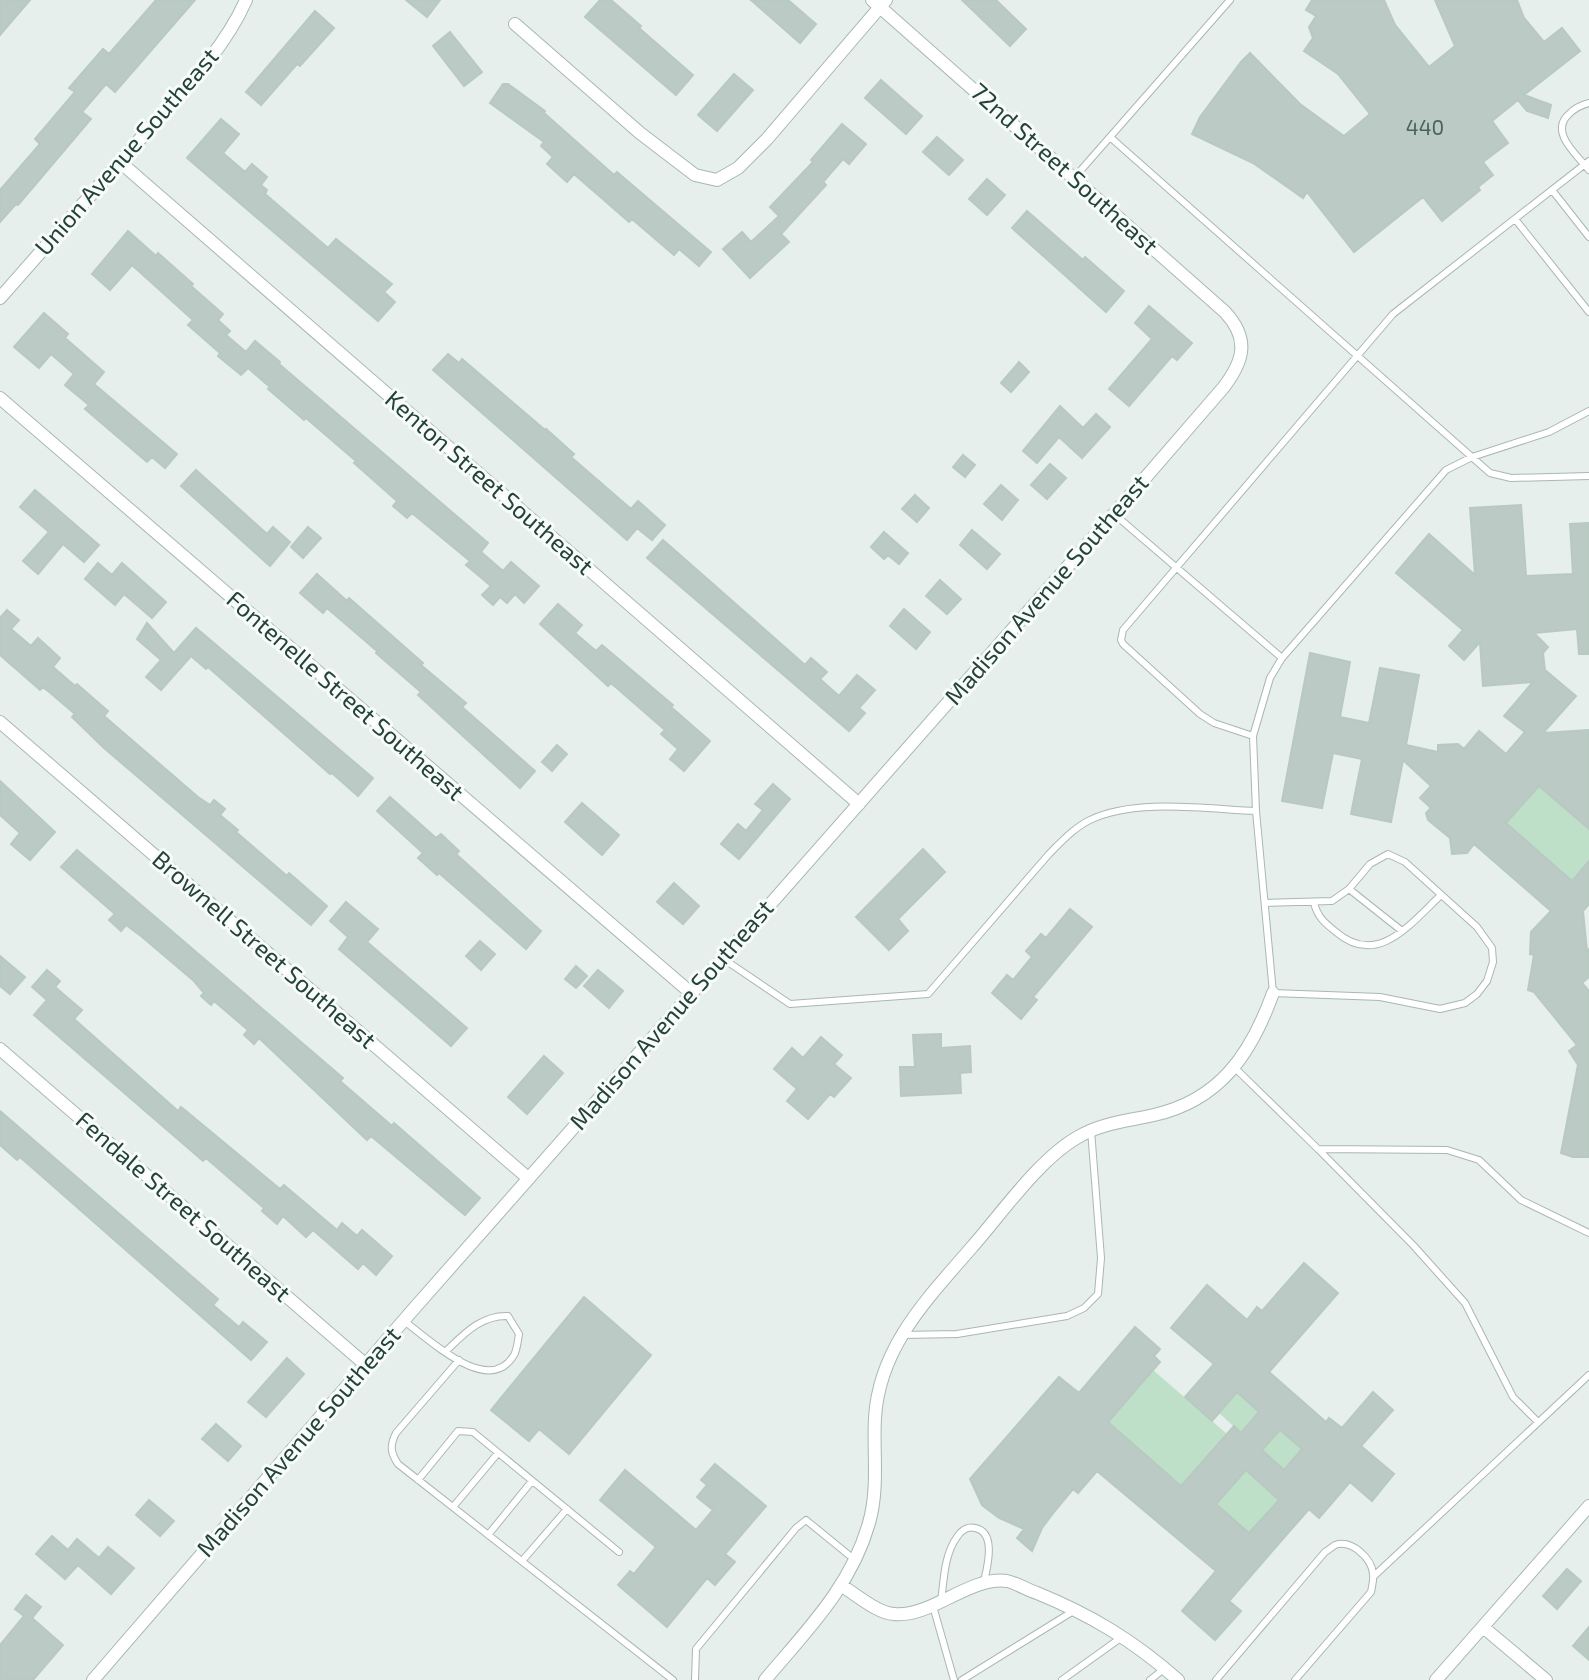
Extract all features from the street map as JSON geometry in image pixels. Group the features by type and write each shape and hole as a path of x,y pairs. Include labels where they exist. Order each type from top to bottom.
{"street":[{"name":"Union Avenue Southeast","path":"0,298 219,45 239,17 246,0"},
{"path":"515,23 640,133 695,175 718,180 738,168 766,139 879,2"},
{"name":"72nd Street Southeast","path":"879,2 1225,312 1239,330 1242,347"},
{"name":"Kenton Street Southeast","path":"120,162 859,804"},
{"name":"Madison Avenue Southeast","path":"93,1680 528,1178 1223,388 1238,366 1242,347"},
{"name":"Fontenelle Street Southeast","path":"0,398 691,993"},
{"name":"Brownell Street Southeast","path":"0,722 528,1178"},
{"path":"765,1680 842,1586 855,1560 873,1508 876,1474 875,1419 879,1389 890,1356 919,1308 1038,1171 1069,1142 1103,1125 1156,1115 1184,1105 1211,1090 1234,1068 1258,1030 1273,993"},
{"name":"Fendale Street Southeast","path":"0,1049 366,1365"},
{"path":"1437,1680 1589,1506"},
{"path":"842,1586 892,1614 911,1613 984,1584 1007,1581 1077,1609 1122,1637 1178,1680"},
{"path":"1483,1627 1546,1680"}],"lane":[{"path":"1074,178 1230,0"},
{"path":"1253,736 1214,723 1200,714 1123,645 1122,634 1126,625 1393,314 1588,165 1562,135 1560,127 1567,116 1589,103"},
{"path":"1110,137 1490,473 1503,478 1589,476"},
{"path":"1552,190 1589,237"},
{"path":"1514,219 1589,312"},
{"path":"1265,903 1314,903 1340,898 1370,864 1388,854 1405,862 1477,928 1492,948 1493,962 1487,981 1477,994 1465,1003 1440,1009 1380,997 1273,993 1256,811 1253,736 1270,678 1282,658 1441,475 1451,466 1549,432 1589,411"},
{"path":"1114,514 1282,658"},
{"path":"722,958 790,1004 928,993 1049,854 1090,820 1136,806 1256,811"},
{"path":"1349,889 1402,931"},
{"path":"1314,903 1318,917 1346,940 1358,945 1375,946 1391,940 1441,895"},
{"path":"1234,1068 1413,1245 1465,1303 1513,1397 1538,1422"},
{"path":"901,1335 957,1334 1066,1315 1084,1308 1098,1294 1101,1258 1091,1130"},
{"path":"1318,1149 1447,1150 1479,1160 1521,1200 1589,1233"},
{"path":"404,1321 446,1351 468,1366 486,1372 502,1367 515,1354 519,1334 508,1316 497,1316 483,1320 468,1330 446,1351"},
{"path":"459,1360 396,1433 390,1444 398,1464 673,1680"},
{"path":"1374,1576 1589,1375"},
{"path":"418,1480 458,1431 473,1432 619,1552"},
{"path":"453,1507 498,1453"},
{"path":"488,1535 532,1481"},
{"path":"523,1561 567,1509"},
{"path":"695,1680 696,1649 796,1528 806,1520 855,1560"},
{"path":"954,1680 937,1602 948,1555 964,1529 974,1527 983,1532 987,1539 989,1555 984,1584"},
{"path":"1216,1680 1325,1552 1336,1545 1346,1544 1359,1551 1370,1562 1374,1576 1371,1592 1295,1680"},
{"path":"962,1680 1077,1609"},
{"path":"1062,1680 1122,1637"},
{"path":"1150,1680 1165,1668"}],"green space":[{"path":"1539,786 1589,829 1589,861 1572,881 1506,823"},
{"path":"1153,1370 1227,1434 1181,1486 1108,1422"},
{"path":"1237,1392 1259,1412 1241,1433 1219,1413"},
{"path":"1280,1430 1302,1449 1284,1470 1262,1450"},
{"path":"1246,1470 1279,1500 1249,1533 1216,1504"}],"building":[{"path":"0,0 30,0 0,35"},
{"path":"156,0 195,0 115,92 106,84 82,112 91,119 18,205 16,204 0,222 0,190 40,144 35,139 75,92 69,88 103,49 109,54"},
{"path":"406,0 440,0 427,17"},
{"path":"600,0 611,0 693,75 676,95 585,17"},
{"path":"751,0 788,0 816,24 800,43"},
{"path":"962,0 996,0 1026,29 1010,46"},
{"path":"1312,0 1384,0 1395,25 1429,67 1455,46 1435,0 1517,0 1524,18 1544,42 1562,28 1580,51 1524,95 1551,105 1548,118 1527,111 1518,100 1492,121 1508,143 1483,162 1493,175 1478,187 1480,190 1442,221 1423,197 1354,252 1307,192 1303,198 1253,163 1192,134 1200,117 1250,53 1300,104 1344,136 1370,114 1338,74 1304,51 1313,38 1309,27 1316,16 1306,10"},
{"path":"315,11 334,28 261,105 246,92"},
{"path":"450,32 482,72 464,86 433,46"},
{"path":"734,74 753,90 717,131 698,115"},
{"path":"881,80 922,116 906,134 865,98"},
{"path":"503,84 508,84 545,111 544,113 614,175 617,172 711,252 699,266 679,249 674,255 632,219 629,222 574,174 567,182 547,164 553,157 541,146 544,142 490,103"},
{"path":"221,119 239,134 223,153 245,172 252,164 267,177 261,185 267,190 265,194 328,248 336,239 392,284 384,292 395,302 378,321 187,158"},
{"path":"842,124 866,144 849,164 843,159 823,182 826,185 781,234 789,242 750,278 723,249 742,232 751,242 779,216 770,207 813,162 811,160"},
{"path":"937,137 963,160 949,175 923,152"},
{"path":"987,179 1005,195 987,215 969,199"},
{"path":"1027,211 1083,260 1085,257 1124,291 1106,312 1012,228"},
{"path":"128,231 156,256 158,253 223,314 218,320 230,331 226,335 246,352 255,341 488,543 481,552 503,571 511,562 539,586 524,603 515,594 507,603 500,597 493,605 482,595 491,586 466,565 470,561 412,513 407,518 393,506 397,501 354,463 356,461 268,389 270,387 248,368 241,375 218,356 220,353 188,325 193,320 132,265 110,290 92,274"},
{"path":"1149,306 1192,343 1177,360 1172,356 1129,406 1109,389 1152,339 1135,323"},
{"path":"44,313 68,334 65,338 104,372 94,384 177,454 165,468 152,457 147,462 85,409 89,405 65,385 74,374 51,354 39,368 14,347"},
{"path":"448,354 459,363 462,359 546,429 574,454 571,457 631,509 638,501 665,525 652,540 637,528 627,540 433,370"},
{"path":"1019,362 1029,372 1011,392 1001,383"},
{"path":"1060,406 1083,428 1096,414 1110,427 1082,458 1059,437 1037,463 1023,451"},
{"path":"963,455 975,465 965,477 953,467"},
{"path":"1050,464 1066,478 1047,499 1031,485"},
{"path":"196,470 267,534 273,527 290,542 270,566 181,486"},
{"path":"1001,485 1018,500 1002,520 984,504"},
{"path":"35,490 99,545 84,562 63,544 38,574 23,561 49,532 20,507"},
{"path":"915,495 929,508 917,522 902,509"},
{"path":"1521,505 1526,576 1573,574 1570,524 1589,523 1589,654 1579,654 1577,629 1534,633 1548,647 1543,653 1545,670 1576,696 1543,733 1589,730 1589,829 1539,786 1506,823 1572,881 1589,861 1589,904 1583,911 1587,951 1589,949 1589,977 1582,983 1589,991 1589,1157 1573,1157 1561,1153 1578,1065 1569,1051 1577,1045 1534,992 1528,990 1534,955 1530,954 1531,932 1551,911 1474,844 1467,853 1452,854 1450,838 1428,820 1426,813 1431,808 1420,798 1431,786 1403,760 1391,822 1351,814 1362,759 1333,753 1322,808 1282,801 1310,653 1350,662 1340,717 1369,723 1380,668 1419,675 1406,745 1438,752 1438,745 1458,744 1464,749 1479,731 1506,754 1525,732 1504,716 1533,682 1483,686 1480,642 1464,660 1449,646 1463,630 1396,573 1429,534 1475,575 1470,508"},
{"path":"308,527 321,538 303,558 291,547"},
{"path":"972,530 1000,554 987,569 960,545"},
{"path":"884,532 908,553 899,564 888,555 884,559 871,547"},
{"path":"663,540 805,665 811,658 827,672 820,679 839,696 857,675 875,690 859,708 865,713 849,731 647,558"},
{"path":"98,563 112,575 122,563 166,602 152,618 124,594 115,605 85,579"},
{"path":"317,574 347,601 349,598 423,663 421,665 466,703 462,707 535,771 520,788 418,695 421,692 376,653 377,651 327,608 323,613 300,593"},
{"path":"940,580 961,599 947,614 926,596"},
{"path":"558,604 582,625 575,633 596,651 602,645 673,705 671,707 710,741 684,771 670,759 678,749 661,734 665,730 611,683 608,686 540,624"},
{"path":"904,609 930,632 916,649 890,626"},
{"path":"7,610 19,620 11,629 31,646 38,638 60,658 53,667 108,711 104,716 198,797 210,805 214,800 225,809 220,815 238,830 236,832 327,906 311,925 104,748 72,717 75,714 43,687 40,690 0,655 0,618"},
{"path":"147,623 174,653 196,628 373,778 358,796 208,667 206,669 191,656 161,690 146,677 161,660 137,639"},
{"path":"557,745 567,754 552,771 542,762"},
{"path":"0,781 55,832 30,860 11,844 20,833 0,815"},
{"path":"773,784 790,799 739,859 721,844 738,824 746,831 763,810 755,804"},
{"path":"390,797 436,838 441,834 459,851 456,854 541,931 526,949 418,858 423,853 377,811"},
{"path":"582,803 619,835 602,855 565,822"},
{"path":"923,849 945,872 898,919 908,931 889,950 856,917"},
{"path":"77,850 343,1078 340,1081 392,1126 394,1123 480,1198 465,1215 371,1136 367,1140 259,1038 254,1044 244,1035 248,1030 214,1001 211,1005 201,996 204,993 194,981 141,936 126,925 121,931 109,920 115,914 61,867"},
{"path":"674,883 699,906 683,924 657,902"},
{"path":"346,902 378,929 367,942 467,1028 451,1046 339,949 348,937 330,921"},
{"path":"1070,909 1092,927 1033,997 1037,1000 1021,1019 992,993 1007,975 1013,980 1032,957 1026,951 1041,934 1046,938"},
{"path":"480,941 495,954 481,970 466,956"},
{"path":"0,956 25,977 10,994 0,986"},
{"path":"576,966 587,976 576,988 565,979"},
{"path":"47,970 60,981 55,987 82,1010 74,1019 178,1111 181,1107 280,1189 284,1185 337,1230 342,1223 357,1236 362,1230 392,1256 376,1275 363,1263 358,1269 313,1230 306,1237 283,1216 277,1224 262,1211 264,1208 206,1158 203,1161 34,1015 47,1000 32,987"},
{"path":"598,970 623,991 609,1008 584,986"},
{"path":"941,1034 941,1048 970,1046 971,1072 960,1073 961,1093 901,1096 900,1067 915,1067 913,1035"},
{"path":"821,1037 842,1055 834,1064 851,1078 834,1097 830,1094 808,1119 787,1101 797,1089 774,1069 792,1048 803,1058"},
{"path":"544,1056 563,1073 527,1114 508,1097"},
{"path":"0,1111 218,1299 213,1305 239,1327 243,1322 267,1342 251,1360 20,1157 17,1160 0,1145"},
{"path":"1304,1263 1338,1293 1269,1372 1326,1422 1329,1418 1342,1428 1373,1392 1393,1410 1361,1446 1394,1474 1372,1501 1350,1482 1319,1518 1309,1509 1229,1601 1241,1611 1215,1640 1182,1611 1216,1571 1097,1471 1078,1493 1073,1489 1054,1512 1042,1528 1032,1551 1017,1538 1024,1529 999,1518 982,1505 970,1479 1059,1377 1079,1393 1135,1327 1160,1349 1154,1356 1160,1362 1108,1422 1181,1486 1234,1426 1241,1433 1259,1412 1237,1392 1212,1421 1185,1397 1214,1364 1171,1328 1207,1285 1247,1320 1257,1307 1262,1311","holes":["1280,1430 1302,1449 1284,1470 1262,1450","1246,1470 1279,1500 1249,1533 1216,1504"]},
{"path":"584,1297 651,1355 569,1454 539,1429 529,1441 491,1410"},
{"path":"287,1358 304,1374 266,1417 248,1402"},
{"path":"216,1424 241,1446 228,1461 202,1439"},
{"path":"715,1464 766,1506 725,1554 735,1562 715,1585 707,1578 667,1627 618,1585 630,1571 634,1574 656,1547 600,1500 625,1470 696,1530 713,1510 697,1497 707,1485 701,1480"},
{"path":"149,1500 174,1521 160,1536 136,1515"},
{"path":"52,1536 68,1550 77,1539 99,1558 108,1547 134,1568 111,1594 78,1565 65,1579 36,1554"},
{"path":"1567,1569 1581,1581 1557,1609 1543,1596"},
{"path":"26,1595 41,1607 32,1618 63,1645 33,1680 0,1680 0,1645 24,1616 15,1609"},
{"path":"1589,1627 1589,1660 1573,1646"}]}
